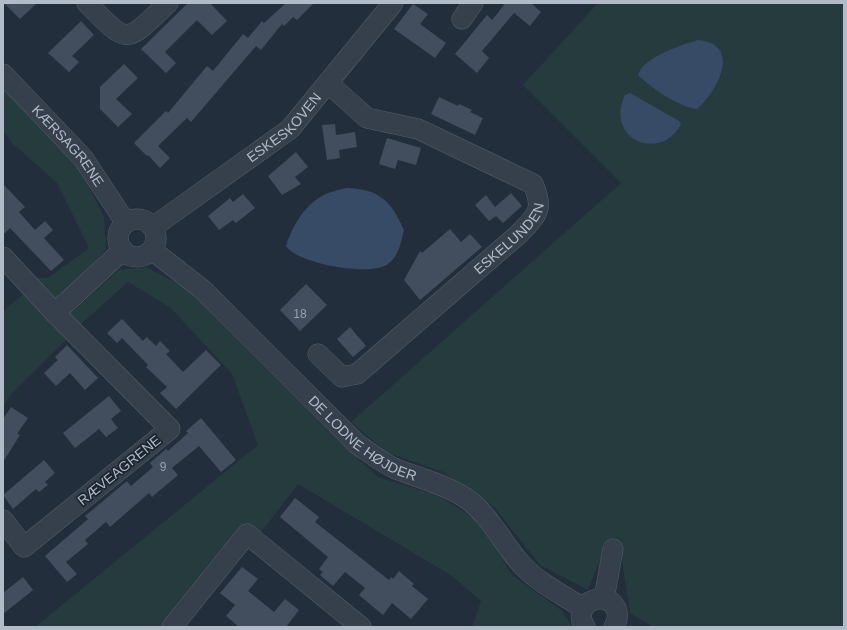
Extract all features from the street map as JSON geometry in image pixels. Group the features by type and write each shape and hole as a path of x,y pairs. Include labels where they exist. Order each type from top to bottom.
{"street":[{"path":"87,3 112,28 123,35 132,35 168,3"},
{"name":"ESKESKOVEN","path":"153,227 290,129 393,3"},
{"name":"KÆRSAGRENE","path":"3,74 83,158 126,223"},
{"name":"ESKELUNDEN","path":"318,354 342,377 358,374 520,233 536,216 539,199 533,184 418,129 367,118 328,83"},
{"path":"131,220 143,220 153,227 156,239 152,250 140,256 128,254 123,250 118,239 121,227 126,223 131,220"},
{"path":"55,313 123,250"},
{"name":"DE LODNE HØJDER","path":"152,250 203,290 357,444 377,459 449,489 471,502 489,521 523,566 584,618"},
{"name":"RÆVEAGRENE","path":"3,256 55,313 170,429 24,547 3,520"},
{"path":"172,627 247,534 361,627"},
{"path":"604,599 612,549"},
{"path":"584,618 592,600 604,599 613,604 616,608 619,626"}],"green space":[{"path":"598,3 844,3 843,627 653,627 630,613 620,546 608,541 588,590 540,565 493,506 443,472 386,452 351,422 621,183 523,85"},
{"path":"3,85 79,167 104,217 106,249 57,304 34,278 48,278 89,248 57,183 12,143 3,130"},
{"path":"146,267 186,288 334,437 378,477 440,496 479,522 512,575 561,610 573,627 472,627 481,601 452,576 298,484 259,535 167,627 35,627 258,445 232,374 171,308 128,282 79,326 69,315 119,270"},
{"path":"27,291 70,336 12,393 3,407 3,311"}],"water":[{"path":"698,40 712,43 720,50 723,59 722,70 718,81 712,92 697,109 674,101 650,86 638,75 641,69 655,57"},
{"path":"630,93 679,121 681,124 672,136 660,142 649,144 637,141 628,134 622,123 621,110 625,95"},
{"path":"346,188 368,191 383,198 389,204 399,220 404,230 402,239 395,257 388,264 379,268 367,269 335,267 305,258 293,252 286,246 295,224 310,205 325,195"}],"building":[{"path":"4,3 37,3 20,19"},
{"path":"188,3 210,3 227,21 212,35 197,20 165,52 176,63 166,73 141,49"},
{"path":"286,3 314,3 297,20 293,17 284,26 282,24 261,50 256,46 191,122 187,118 158,146 170,158 160,168 134,143 166,111 168,113 207,66 213,71 243,34 248,38 262,21 264,23"},
{"path":"502,3 531,3 541,12 530,26 514,13 482,51 489,58 477,73 455,54 487,15 492,20 504,5"},
{"path":"413,4 428,14 420,24 446,43 435,58 394,29"},
{"path":"81,21 94,35 72,56 79,62 69,72 48,53"},
{"path":"124,64 138,78 116,99 132,114 118,127 100,109 100,87"},
{"path":"439,97 458,106 459,104 472,110 470,112 483,118 475,135 431,114"},
{"path":"335,124 336,135 355,132 357,147 339,150 340,158 327,160 322,125"},
{"path":"387,138 421,148 416,165 398,160 395,169 379,164"},
{"path":"296,152 308,167 295,177 301,184 282,195 268,176"},
{"path":"3,184 25,207 19,212 35,230 45,221 53,230 44,238 64,260 51,271 10,228 3,235"},
{"path":"511,193 522,206 503,223 496,216 489,221 475,205 486,195 495,207"},
{"path":"243,194 255,208 236,223 233,220 219,230 208,216 230,198 233,202"},
{"path":"450,229 461,242 470,234 482,247 420,300 404,280 420,251 422,253"},
{"path":"306,284 327,305 300,331 280,310"},
{"path":"122,319 143,341 147,337 156,346 160,341 170,351 166,354 183,372 206,350 221,365 176,409 160,393 167,387 146,367 148,365 122,338 117,343 107,333"},
{"path":"350,327 366,346 353,357 337,339"},
{"path":"67,345 98,378 85,390 70,373 56,386 44,373 58,360 55,357"},
{"path":"109,396 121,411 111,419 118,428 106,437 99,429 75,448 63,433"},
{"path":"11,407 28,418 17,434 20,435 3,462 3,419"},
{"path":"201,418 236,460 221,472 199,446 172,468 178,475 152,497 149,493 110,527 106,522 85,540 88,544 66,562 77,574 67,582 45,556 88,519 85,516 127,481 131,486 153,467 150,463 166,449 168,451 188,433 186,431"},
{"path":"44,460 55,473 45,482 48,485 39,492 36,489 13,509 3,495"},
{"path":"295,498 319,517 315,522 389,580 391,577 393,579 399,571 414,584 412,586 428,599 411,619 392,603 383,615 359,595 365,588 345,572 333,586 320,575 323,572 319,569 328,557 280,517"},
{"path":"242,567 258,579 248,591 274,612 285,599 299,610 286,627 239,627 226,616 235,605 220,593"},
{"path":"23,577 33,590 3,614 3,593"}]}
